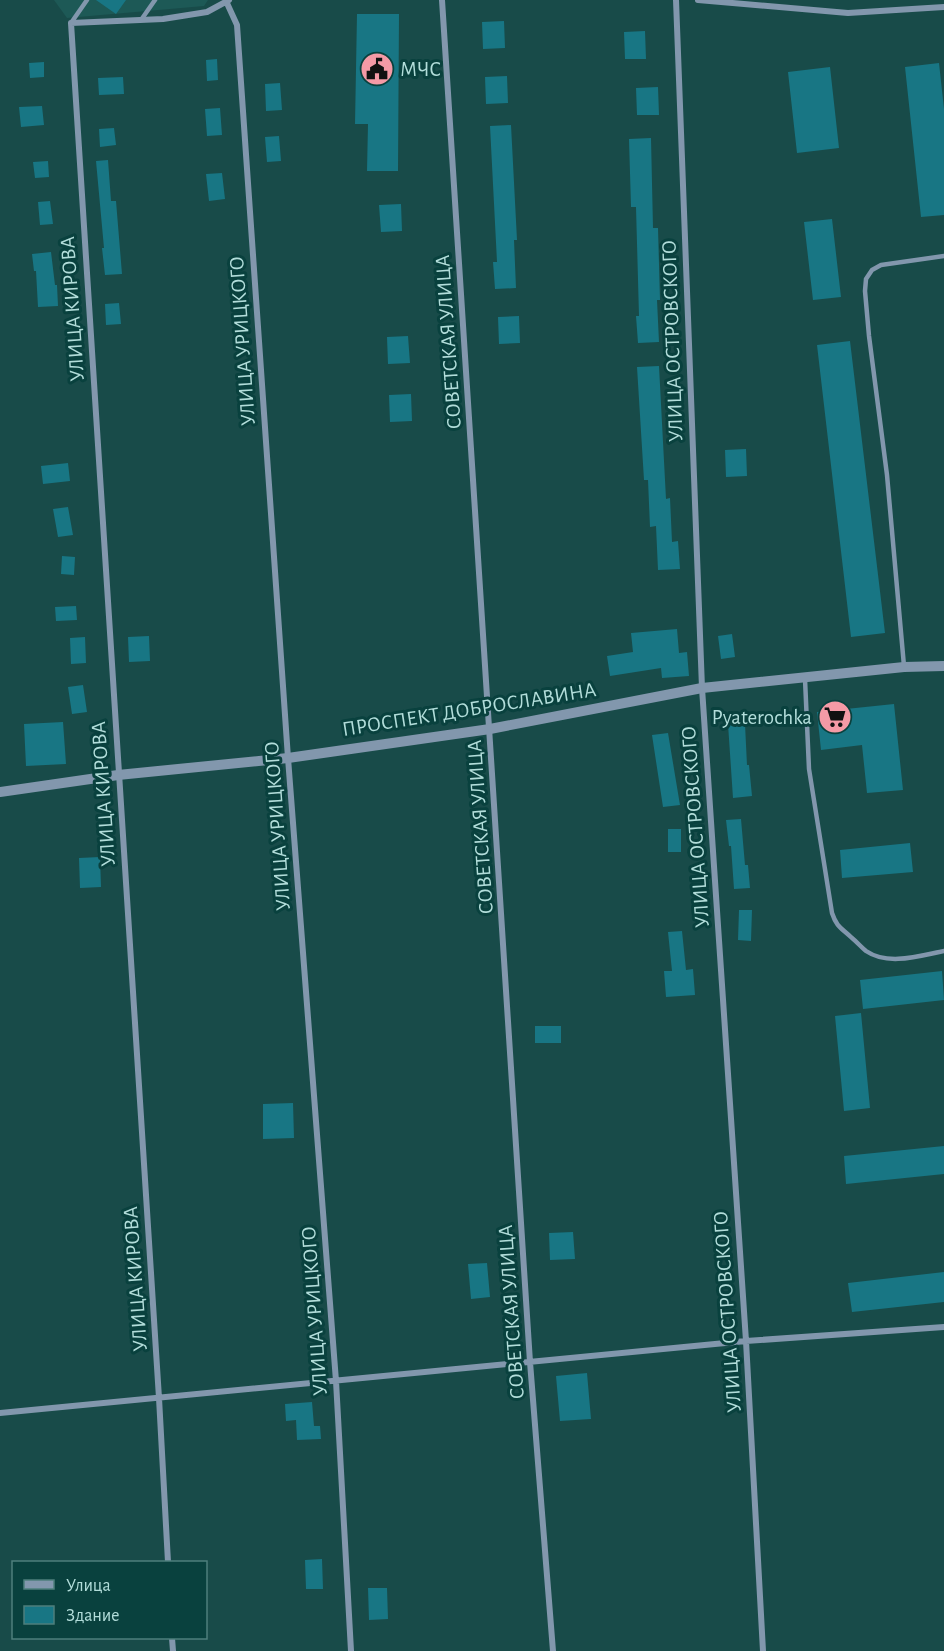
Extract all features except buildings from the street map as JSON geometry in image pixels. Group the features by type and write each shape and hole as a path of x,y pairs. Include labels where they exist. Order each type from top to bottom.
{"street":[{"name":"СОВЕТСКАЯ УЛИЦА","path":"442,0 530,1362 553,1651"},
{"name":"УЛИЦА ОСТРОВСКОГО","path":"676,0 702,688 746,1341 763,1651"},
{"path":"699,0 848,13 944,7"},
{"path":"71,23 164,19 207,12 227,1"},
{"name":"УЛИЦА УРИЦКОГО","path":"227,1 237,25 288,758 336,1380 351,1651"},
{"name":"УЛИЦА КИРОВА","path":"71,23 168,1561"},
{"name":"ПРОСПЕКТ ДОБРОСЛАВИНА","path":"0,792 118,775 288,758 490,729 702,688 805,676 904,667 944,666"},
{"path":"0,1413 746,1341 944,1327"}],"lane":[{"path":"71,23 87,0"},
{"path":"141,20 155,0"},
{"path":"904,667 887,476 869,336 866,279 872,270 880,265 944,255"},
{"path":"805,676 809,769 832,913 836,924 864,950 877,957 892,959 944,951"}],"shaded area":[{"path":"54,0 208,0 204,6 67,18"}],"place":[{"name":"МЧС","path":"377,69"},
{"name":"Pyaterochka","path":"835,717"}]}
